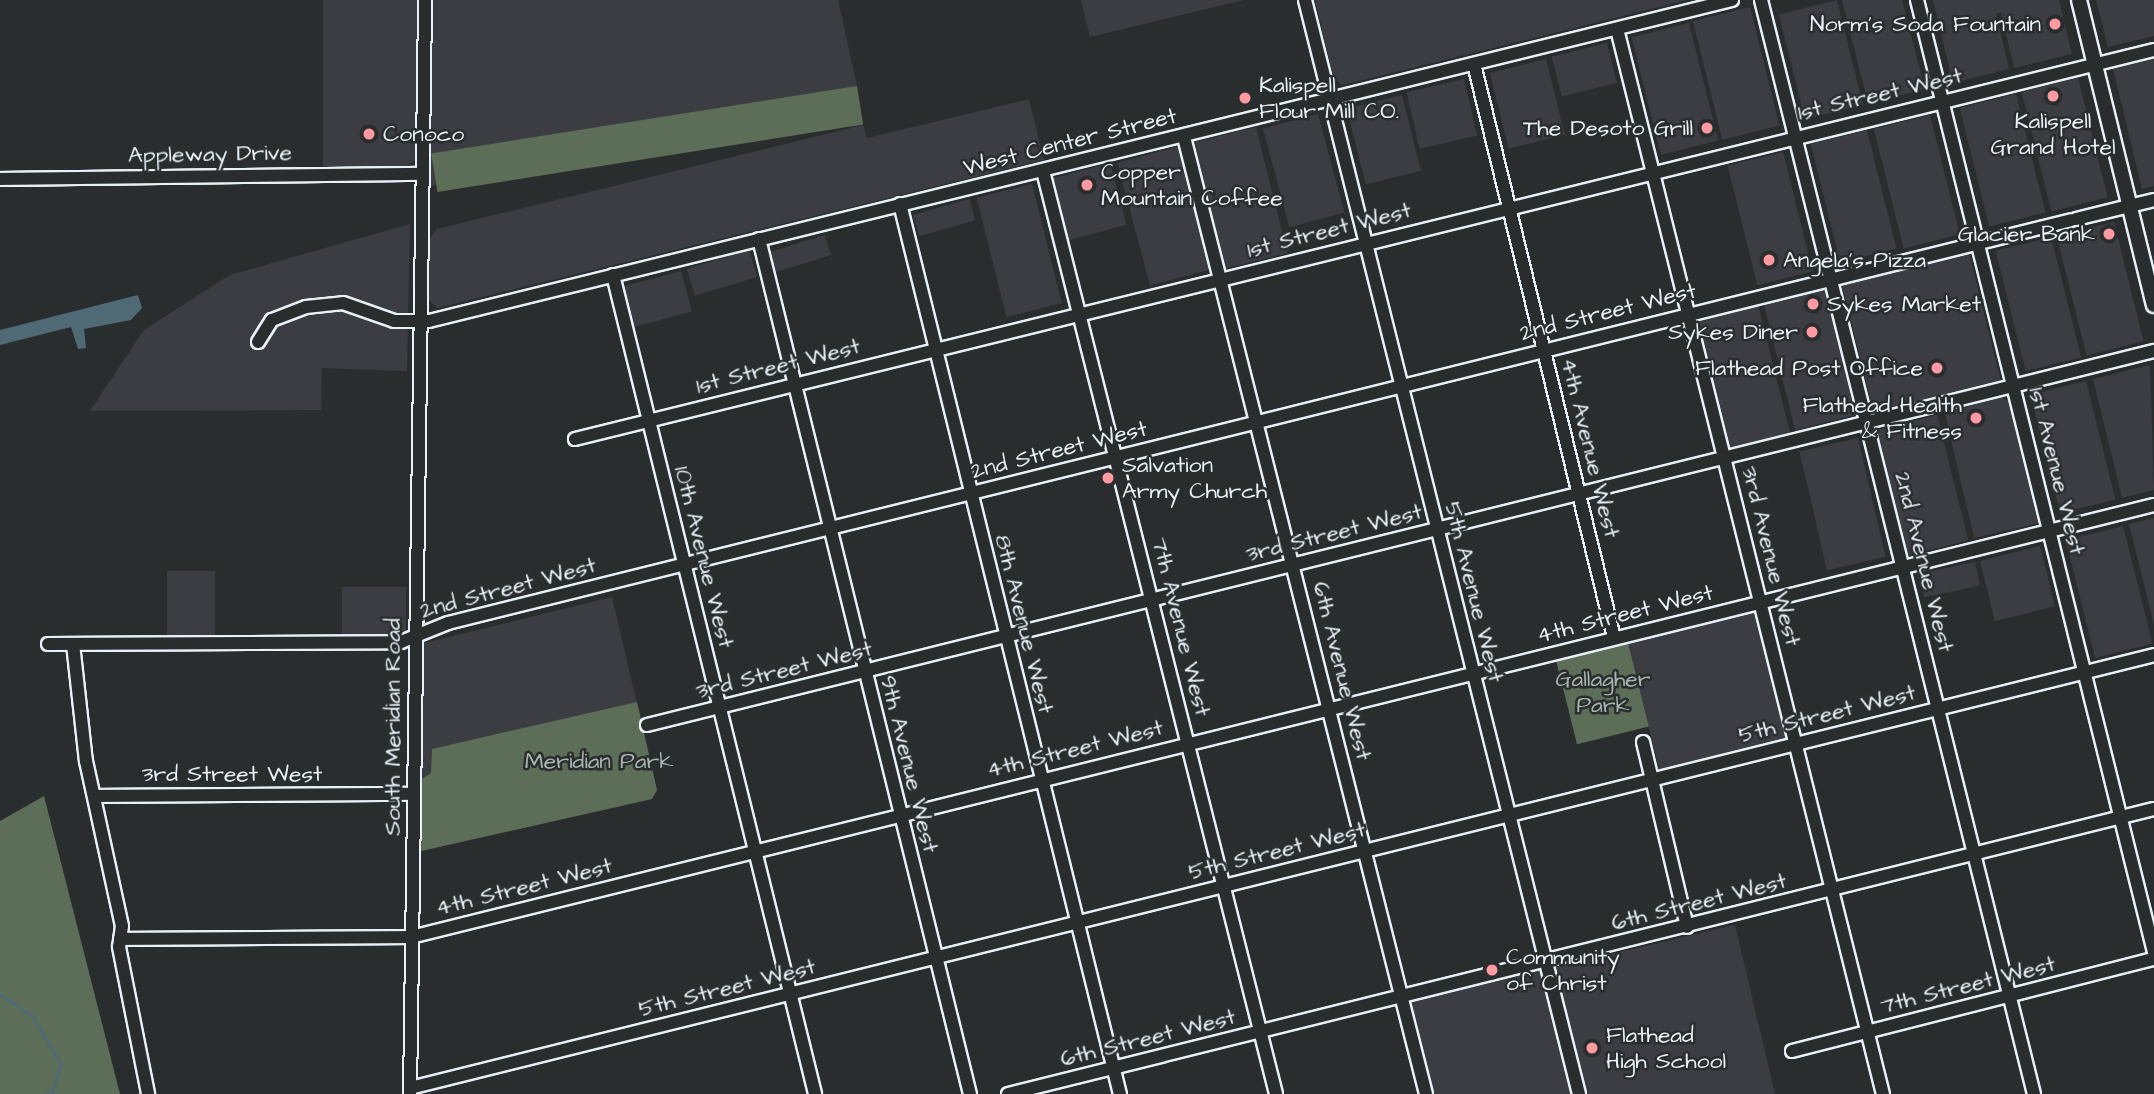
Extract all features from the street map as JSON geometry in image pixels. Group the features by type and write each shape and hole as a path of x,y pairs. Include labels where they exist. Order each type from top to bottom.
{"main road":[{"path":"2079,0 2154,305"}],"street":[{"name":"South Meridian Road","path":"410,1091 418,235 425,0"},
{"name":"5th Avenue West","path":"1305,0 1472,673 1580,1094"},
{"name":"West Center Street","path":"417,322 1184,137 1732,0"},
{"name":"2nd Avenue West","path":"1762,0 2034,1094"},
{"name":"1st Avenue West","path":"1917,0 2154,952"},
{"name":"3rd Avenue West","path":"1617,29 1883,1094"},
{"name":"1st Street West","path":"575,439 1653,170 2154,50"},
{"name":"4th Avenue West","path":"1474,64 1614,638"},
{"name":"6th Avenue West","path":"1184,137 1426,1094"},
{"name":"7th Avenue West","path":"1043,171 1276,1094"},
{"name":"Appleway Drive","path":"0,178 421,174"},
{"name":"2nd Street West","path":"48,644 401,642 414,636 684,565 1688,313 2154,200"},
{"name":"8th Avenue West","path":"900,204 1120,1094"},
{"name":"9th Avenue West","path":"759,239 791,384 970,1094"},
{"name":"10th Avenue West","path":"613,275 815,1094"},
{"path":"258,342 272,320 325,303 417,322"},
{"name":"3rd Street West","path":"647,725 2154,351"},
{"name":"4th Street West","path":"120,939 411,937 1329,707 2154,505"},
{"path":"73,644 94,796 148,1094"},
{"name":"5th Street West","path":"410,1091 1077,922 2154,655"},
{"path":"1643,743 1688,927"},
{"name":"3rd Street West","path":"94,796 412,794"},
{"name":"6th Street West","path":"1008,1094 2154,809"},
{"name":"7th Street West","path":"1792,1051 2010,998 2154,958"}],"shaded area":[{"path":"323,0 418,0 416,159 407,166 323,166"},
{"path":"432,0 838,0 857,86 428,187"},
{"path":"1081,0 1244,0 1090,37"},
{"path":"1315,0 1688,0 1343,85 1334,79"},
{"path":"1837,0 1863,105 1805,119 1779,15"},
{"path":"1842,0 1902,0 1925,89 1868,104"},
{"path":"1933,0 2059,0 2072,54 2014,68 2001,13 1996,13 2009,69 1953,83"},
{"path":"2096,0 2154,0 2154,36 2108,47"},
{"path":"1750,7 1780,125 1722,140 1693,21"},
{"path":"1689,23 1718,140 1661,155 1632,37"},
{"path":"1607,43 1617,83 1562,97 1552,57"},
{"path":"1546,59 1565,135 1509,149 1490,73"},
{"path":"2154,59 2154,186 2142,189 2113,69"},
{"path":"2078,78 2108,197 2051,211 2022,92"},
{"path":"1464,79 1477,136 1420,149 1407,92"},
{"path":"2016,94 2046,212 1989,226 1960,108"},
{"path":"1402,95 1421,171 1366,184 1347,109"},
{"path":"1029,99 1044,160 437,308 429,300 429,239 437,229 863,125 867,138"},
{"path":"1318,114 1344,213 1289,227 1263,129"},
{"path":"1930,115 1960,234 1903,248 1874,129"},
{"path":"1256,127 1287,253 1225,269 1194,142"},
{"path":"1867,130 1897,248 1840,262 1811,144"},
{"path":"1180,146 1213,269 1150,285 1117,163"},
{"path":"1783,152 1813,271 1757,285 1728,166"},
{"path":"1110,163 1127,225 1069,240 1052,179"},
{"path":"1032,184 1062,303 1006,317 977,198"},
{"path":"969,199 975,220 919,236 913,215"},
{"path":"2114,222 2144,341 2087,356 2057,236"},
{"path":"410,224 407,371 322,368 321,410 90,411 144,330 230,275"},
{"path":"825,235 831,255 771,274 765,253"},
{"path":"2051,237 2081,357 2026,371 1996,251"},
{"path":"749,250 757,277 695,296 687,269"},
{"path":"1969,253 2001,380 1874,412 1842,285"},
{"path":"681,271 692,312 632,328 621,287"},
{"path":"1815,288 1828,291 1855,415 1795,430 1764,304"},
{"path":"1758,305 1790,433 1732,449 1725,445 1696,323"},
{"path":"2150,365 2154,490 2122,498 2093,379"},
{"path":"2086,381 2116,499 2060,513 2031,395"},
{"path":"1999,396 2009,401 2040,523 1974,538 1945,414"},
{"path":"1937,415 1968,540 1907,555 1876,430"},
{"path":"1858,438 1885,557 1827,570 1800,451"},
{"path":"2154,518 2154,625 2129,524"},
{"path":"2123,526 2152,643 2095,658 2066,540"},
{"path":"2040,546 2055,606 1995,621 1980,561"},
{"path":"1975,562 1980,585 1924,597 1919,574"},
{"path":"167,571 215,571 215,650 167,650"},
{"path":"342,587 406,587 406,634 342,634"},
{"path":"612,597 657,790 652,799 421,851 424,643"},
{"path":"1758,611 1790,740 1660,772 1628,643"},
{"name":"Flathead High School","path":"1735,925 1775,1094 1431,1094 1409,1002"}],"green space":[{"path":"857,86 863,125 437,192 431,153"},
{"name":"Gallagher Park","path":"1628,643 1649,726 1577,744 1556,661"},
{"name":"Meridian Park","path":"637,702 657,790 652,799 421,851 422,779 431,773 432,749"},
{"path":"44,796 120,1094 0,1094 0,821"}],"water":[{"path":"138,295 142,308 131,320 84,329 86,348 78,349 71,327 0,345 0,330"}],"waterway":[{"path":"0,994 33,1016 61,1064 53,1092 46,1094"}],"place":[{"name":"Norm's Soda Fountain","path":"2055,24"},
{"name":"Kalispell Grand Hotel","path":"2053,96"},
{"name":"Kalispell Flour Mill CO.","path":"1245,98"},
{"name":"The Desoto Grill","path":"1707,128"},
{"name":"Conoco","path":"369,134"},
{"name":"Copper Mountain Coffee","path":"1087,185"},
{"name":"Glacier Bank","path":"2109,234"},
{"name":"Angela's Pizza","path":"1769,260"},
{"name":"Sykes Market","path":"1813,304"},
{"name":"Sykes Diner","path":"1812,332"},
{"name":"Flathead Post Office","path":"1937,368"},
{"name":"Flathead Health & Fitness","path":"1976,418"},
{"name":"Salvation Army Church","path":"1108,478"},
{"name":"Community of Christ","path":"1492,970"},
{"name":"Flathead High School","path":"1592,1048"}]}
